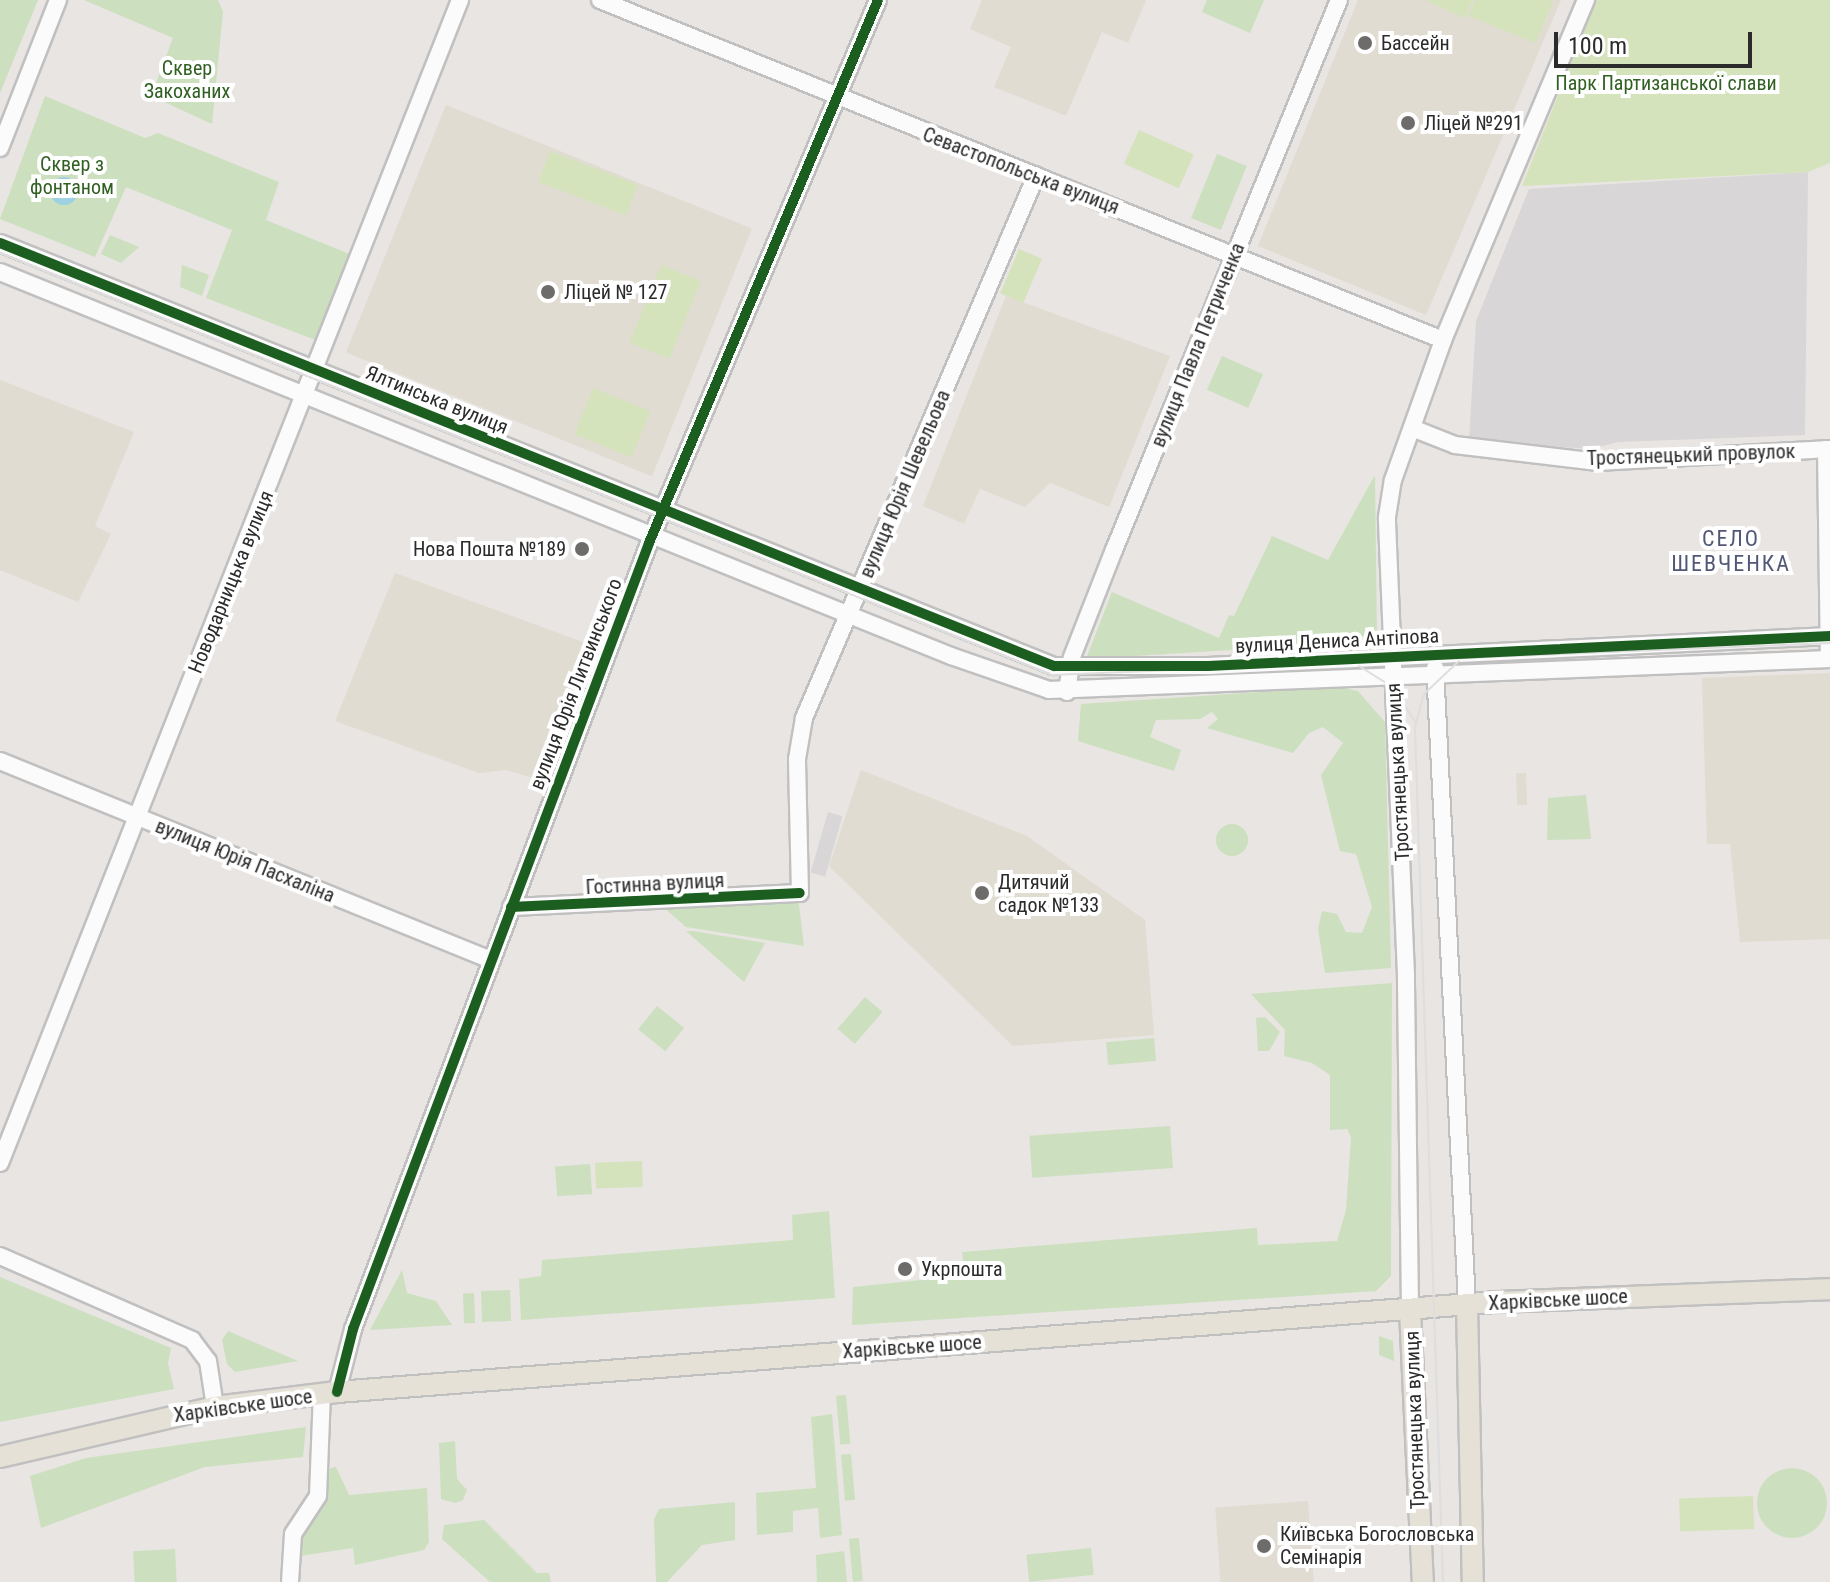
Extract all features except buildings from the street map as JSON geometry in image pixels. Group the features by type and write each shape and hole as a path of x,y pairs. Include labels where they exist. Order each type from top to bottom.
{"main road":[{"name":"Харківське шосе","path":"0,1457 215,1407 330,1393 1467,1305 1830,1289"},
{"name":"Тростянецька вулиця","path":"1467,1305 1473,1582"},
{"name":"Тростянецька вулиця","path":"1410,1310 1423,1582"}],"street":[{"path":"0,148 58,0"},
{"name":"Новодарницька вулиця","path":"0,1163 460,0"},
{"name":"Севастопольська вулиця","path":"600,0 840,100 1443,340"},
{"name":"вулиця Юрія Литвинського","path":"290,1582 293,1534 318,1496 330,1393 353,1329 653,534 840,100 878,0"},
{"name":"вулиця Павла Петриченка","path":"1067,692 1069,669 1339,0"},
{"name":"Тростянецька вулиця","path":"1410,1310 1406,959 1394,678 1390,657 1387,517 1393,480 1443,340 1586,0"},
{"name":"вулиця Юрія Шевельова","path":"800,893 797,759 804,718 1036,176"},
{"name":"Ялтинська вулиця","path":"0,243 861,590"},
{"path":"0,272 850,614"},
{"name":"Тростянецький провулок","path":"1412,428 1455,445 1598,462 1828,449"},
{"path":"1828,449 1829,659"},
{"name":"вулиця Дениса Антіпова","path":"861,590 1045,664 1069,669 1829,636"},
{"name":"вулиця Дениса Антіпова","path":"850,614 1028,684 1067,692 1829,659"},
{"name":"Тростянецька вулиця","path":"1434,655 1467,1305"},
{"name":"вулиця Юрія Пасхаліна","path":"0,761 491,960"},
{"name":"Гостинна вулиця","path":"511,907 800,893"},
{"path":"0,1256 192,1340 208,1361 215,1407"}],"shaded area":[{"path":"982,0 1146,0 1128,43 1102,32 1066,116 994,87 1011,47 970,29"},
{"name":"Ліцей №291","path":"1358,0 1561,0 1426,315 1258,246"},
{"name":"Ліцей № 127","path":"446,105 752,229 652,476 346,353"},
{"path":"1808,172 1805,435 1618,442 1591,449 1469,441 1476,321 1529,189"},
{"path":"1006,296 1170,356 1109,507 1050,483 1025,507 980,489 964,524 923,506"},
{"path":"0,380 134,432 95,526 111,534 78,602 0,570"},
{"path":"395,573 588,644 533,778 506,770 479,773 335,721"},
{"path":"1830,673 1830,939 1740,942 1730,844 1707,844 1702,678"},
{"name":"Дитячий садок №133","path":"861,770 1027,836 1145,920 1154,1035 1013,1046 829,866"},
{"path":"1516,773 1526,773 1527,805 1517,805"},
{"path":"828,812 842,816 825,877 811,873"},
{"name":"Київська Богословська Семінарія","path":"1308,1501 1314,1582 1220,1582 1215,1507"}],"green space":[{"path":"0,0 38,0 0,93"},
{"name":"Сквер Закоханих","path":"84,0 218,0 223,12 212,124 151,96 173,38"},
{"path":"1207,0 1264,0 1250,33 1202,12"},
{"path":"1425,0 1473,0 1465,18"},
{"path":"1475,0 1553,1 1536,43 1468,16"},
{"name":"Парк Партизанської слави","path":"1596,0 1830,0 1830,163 1808,172 1522,186"},
{"name":"Сквер з фонтаном","path":"45,96 145,138 158,133 279,182 266,220 352,255 318,341 206,298 232,230 126,187 95,257 0,219"},
{"path":"1139,130 1194,154 1179,188 1124,164"},
{"path":"550,151 638,185 626,215 538,182"},
{"path":"1217,154 1247,166 1221,230 1191,218"},
{"path":"110,235 139,247 121,263 101,254"},
{"path":"1019,249 1042,259 1023,303 1000,293"},
{"path":"182,265 209,275 202,296 180,287"},
{"path":"661,265 701,281 669,359 630,343"},
{"path":"1222,356 1263,374 1248,408 1207,390"},
{"path":"593,388 650,411 632,458 574,434"},
{"path":"1375,475 1377,641 1086,659 1112,592 1219,638 1229,615 1234,616 1272,536 1328,560"},
{"path":"1338,687 1358,691 1385,722 1391,968 1325,973 1318,929 1322,911 1337,914 1346,932 1362,933 1372,907 1356,854 1340,851 1321,775 1343,743 1323,727 1309,733 1293,753 1207,728 1218,719 1212,712 1200,719 1156,720 1150,737 1181,750 1174,771 1078,741 1081,704"},
{"path":"1586,795 1591,839 1547,840 1548,798"},
{"path":"1232,824 1243,829 1248,840 1243,851 1232,856 1221,851 1216,840 1221,829"},
{"path":"798,897 804,946 686,927 662,906"},
{"path":"686,931 694,931 765,943 744,982"},
{"path":"1392,983 1391,1276 1376,1291 852,1325 853,1287 931,1279 931,1268 964,1267 962,1252 1257,1228 1258,1245 1337,1241 1346,1210 1351,1137 1347,1129 1330,1130 1330,1075 1312,1063 1284,1056 1285,1030 1251,994"},
{"path":"865,997 882,1012 855,1044 837,1029"},
{"path":"657,1006 684,1028 665,1051 638,1029"},
{"path":"1265,1017 1280,1032 1269,1051 1258,1051 1256,1018"},
{"path":"1154,1038 1156,1061 1108,1065 1106,1042"},
{"path":"1170,1126 1173,1168 1032,1178 1029,1136"},
{"path":"642,1161 643,1187 596,1189 595,1163"},
{"path":"590,1164 592,1194 557,1196 555,1166"},
{"path":"829,1211 835,1298 521,1320 519,1279 541,1276 542,1260 793,1240 792,1215"},
{"path":"402,1270 407,1293 436,1301 452,1325 370,1330"},
{"path":"0,1277 171,1348 168,1363 174,1389 0,1422"},
{"path":"510,1290 511,1321 482,1322 481,1291"},
{"path":"463,1293 474,1293 475,1323 464,1323"},
{"path":"228,1331 298,1361 235,1372 227,1364 222,1340"},
{"path":"1379,1336 1393,1341 1394,1361 1379,1355"},
{"path":"846,1395 850,1444 840,1445 836,1396"},
{"path":"832,1414 842,1535 820,1538 818,1508 793,1511 793,1532 757,1535 756,1493 816,1488 811,1417"},
{"path":"306,1427 303,1457 205,1467 41,1528 30,1476 86,1458"},
{"path":"455,1441 457,1479 467,1490 463,1500 455,1503 441,1499 439,1443"},
{"path":"851,1454 855,1500 845,1501 841,1455"},
{"path":"336,1467 349,1495 427,1488 429,1542 424,1550 355,1565 353,1548 300,1556 303,1535 321,1510 327,1469"},
{"path":"1792,1468 1817,1478 1827,1503 1817,1528 1792,1538 1767,1528 1757,1503 1767,1478"},
{"path":"1753,1496 1754,1529 1680,1532 1679,1499"},
{"path":"735,1502 735,1540 702,1545 667,1582 656,1582 654,1519 659,1509"},
{"path":"484,1520 537,1573 549,1573 551,1582 490,1582 442,1539 444,1525"},
{"path":"859,1538 863,1581 853,1582 849,1539"},
{"path":"1091,1548 1094,1575 1029,1582 1026,1555"},
{"path":"175,1549 177,1582 135,1582 133,1551"},
{"path":"844,1551 847,1582 817,1582 816,1555"}],"water":[{"path":"64,177 74,181 78,191 74,201 64,205 54,201 50,191 54,181"}],"tram line":[{"path":"0,253 1052,675 1830,643"},
{"path":"1443,1582 1415,727 1424,694 1459,661"},
{"path":"1359,666 1390,685 1417,724"}],"cycle path":[{"path":"337,1392 353,1329 649,543 878,0"},
{"path":"0,243 1054,666 1208,666 1830,636"},
{"path":"511,907 800,893"}],"place":[{"name":"Бассейн","path":"1365,43"},
{"name":"Ліцей №291","path":"1408,123"},
{"name":"Ліцей № 127","path":"548,292"},
{"name":"Нова Пошта №189","path":"582,549"},
{"name":"Дитячий садок №133","path":"982,893"},
{"name":"Укрпошта","path":"905,1269"},
{"name":"Київська Богословська Семінарія","path":"1264,1546"}],"district":[{"name":"СЕЛО ШЕВЧЕНКА","path":"1731,550"}]}
